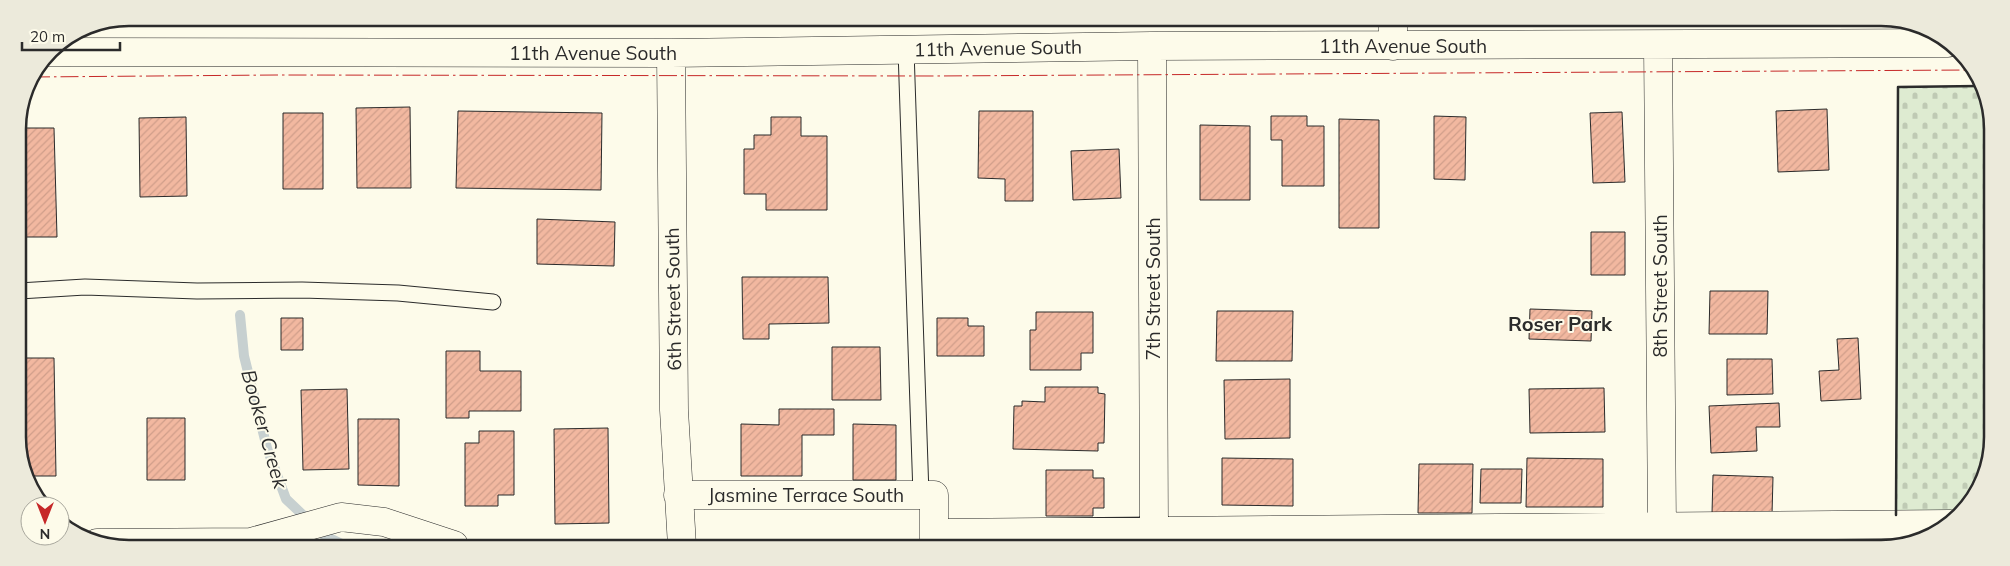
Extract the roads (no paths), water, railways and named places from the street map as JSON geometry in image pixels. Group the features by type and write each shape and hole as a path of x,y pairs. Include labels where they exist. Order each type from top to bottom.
{"street":[{"name":"11th Avenue South","path":"61,52 671,53 906,50 1152,46 1393,33 1658,45 1937,43"},
{"name":"8th Street South","path":"1658,45 1662,526"},
{"name":"7th Street South","path":"1152,46 1154,532"},
{"name":"6th Street South","path":"671,53 674,410 682,540"},
{"name":"Jasmine Terrace South","path":"678,495 927,495"},
{"path":"927,495 934,540 1154,532 1934,524"},
{"path":"259,540 341,517 384,522 436,540"}],"lane":[{"path":"906,50 927,495"},
{"path":"26,291 85,287 197,291 302,290 398,294 493,302"}],"waterway":[{"name":"Booker Creek","path":"240,315 244,356 267,448 286,499 325,536 333,540"}],"district":[{"name":"Roser Park","path":"1560,323"}]}
